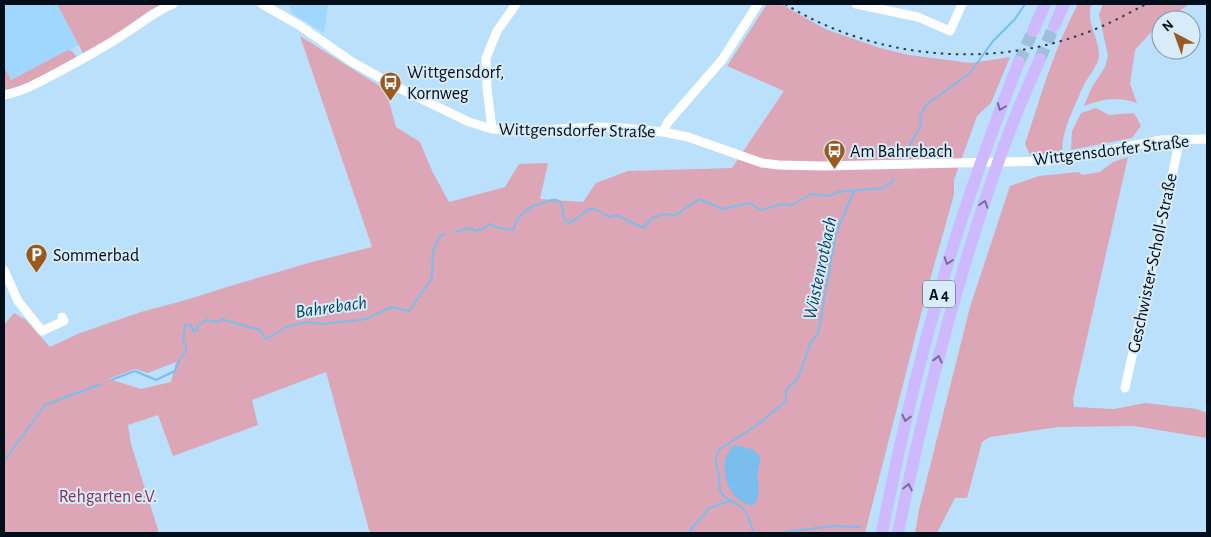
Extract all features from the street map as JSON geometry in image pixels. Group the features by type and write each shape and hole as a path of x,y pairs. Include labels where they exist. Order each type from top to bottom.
{"highway":[{"path":"1033,31 1045,4"},
{"path":"1054,26 1064,4"},
{"name":"A 4","path":"898,533 918,441 959,283 999,161 1040,59"},
{"name":"A 4","path":"882,533 894,471 920,362 946,269 982,157 1019,62"}],"street":[{"path":"4,95 26,88 81,59 114,41 160,9 173,4"},
{"name":"Wittgensdorfer Straße","path":"262,4 299,25 352,62 397,87 469,122 492,129 515,131 607,127 663,132 688,137 779,166 1028,161 1065,158 1154,141 1207,138"},
{"path":"492,129 487,88 486,58 497,31 516,4"},
{"path":"663,132 668,122 722,60 758,4"},
{"path":"856,4 918,17 950,31 962,4"},
{"name":"Geschwister-Scholl-Straße","path":"1125,388 1180,139"},
{"path":"4,270 7,285 42,331 64,321 62,317"}],"shaded area":[{"path":"4,4 57,4 79,45 10,80 4,67"},
{"path":"288,4 328,4 324,33 293,14"},
{"path":"735,445 754,450 761,458 758,468 759,489 754,505 745,503 737,498 731,491 727,481 725,461 728,452"}],"green space":[{"path":"57,4 162,4 150,10 116,35 83,53"},
{"name":"Rehgarten e.V.","path":"767,4 781,4 825,29 880,48 909,55 971,63 1010,57 991,103 977,116 954,180 954,194 928,287 865,533 370,533 326,372 252,400 258,425 173,456 158,415 128,425 131,444 159,533 4,533 4,325 14,313 26,320 50,347 80,333 141,312 312,262 372,247 300,36 386,90 396,127 420,142 433,173 449,202 505,187 519,164 548,163 540,199 583,202 596,183 628,171 732,168 784,91 727,66","holes":["176,362 171,382 141,389 109,379 135,369 148,373"]},
{"path":"1078,4 1092,4 1090,16 1099,50 1098,60 1082,89 1070,117 1064,134 1062,153 1030,155 1025,144 1042,90 1069,21"},
{"path":"1103,4 1189,4 1181,10 1151,10 1151,32 1135,50 1130,84 1137,103 1110,99 1084,106 1092,87 1105,67 1108,56 1099,14"},
{"path":"68,50 72,51 76,56 74,59 19,88 4,90 4,67 11,80"},
{"path":"1096,108 1109,115 1134,113 1141,126 1132,138 1071,150 1072,131 1081,113"},
{"path":"1128,157 1073,399 1074,407 1114,409 1145,403 1197,409 1207,413 1207,438 1134,426 1058,427 990,437 982,442 967,498 955,498 937,533 915,533 919,510 970,307 1010,186 1039,176 1079,172 1082,175 1100,172 1113,162"}],"waterway":[{"name":"Bahrebach","path":"905,155 921,126 920,117 926,105 970,73 993,41 1015,19 1025,4"},
{"name":"Bahrebach","path":"455,232 469,228 476,231 490,224 513,230 518,219 529,208 553,200 562,204 563,216 569,223 591,209 609,217 616,215 643,228 652,218 661,214 676,215 699,199 723,209 749,203 761,210 782,204 792,205 811,194 829,196 837,192 884,188 894,178"},
{"name":"Wüstenrotbach","path":"754,533 745,511 721,492 716,456 720,449 756,426 786,401 786,390 798,378 811,342 818,334 836,233 854,191"},
{"name":"Bahrebach","path":"111,380 135,371 156,380 175,371 186,351 186,346 183,342 185,325 191,325 194,332 206,320 219,322 221,319 260,330 266,339 286,327 306,322 322,324 367,319 392,307 409,311 432,278 433,251 440,236 445,234"},
{"name":"Bahrebach","path":"4,459 45,405 101,384"},
{"path":"688,533 709,508 730,501"},
{"path":"781,533 833,526 860,527"}],"tunnel":[{"path":"1040,59 1054,26"},
{"path":"1019,62 1033,31"}],"railway":[{"path":"785,4 818,22 854,36 890,46 928,52 966,54 1003,52 1041,46 1095,29 1146,4"}],"place":[{"name":"Wittgensdorf, Kornweg","path":"391,101"},
{"name":"Am Bahrebach","path":"834,170"},
{"name":"Sommerbad","path":"37,274"}]}
